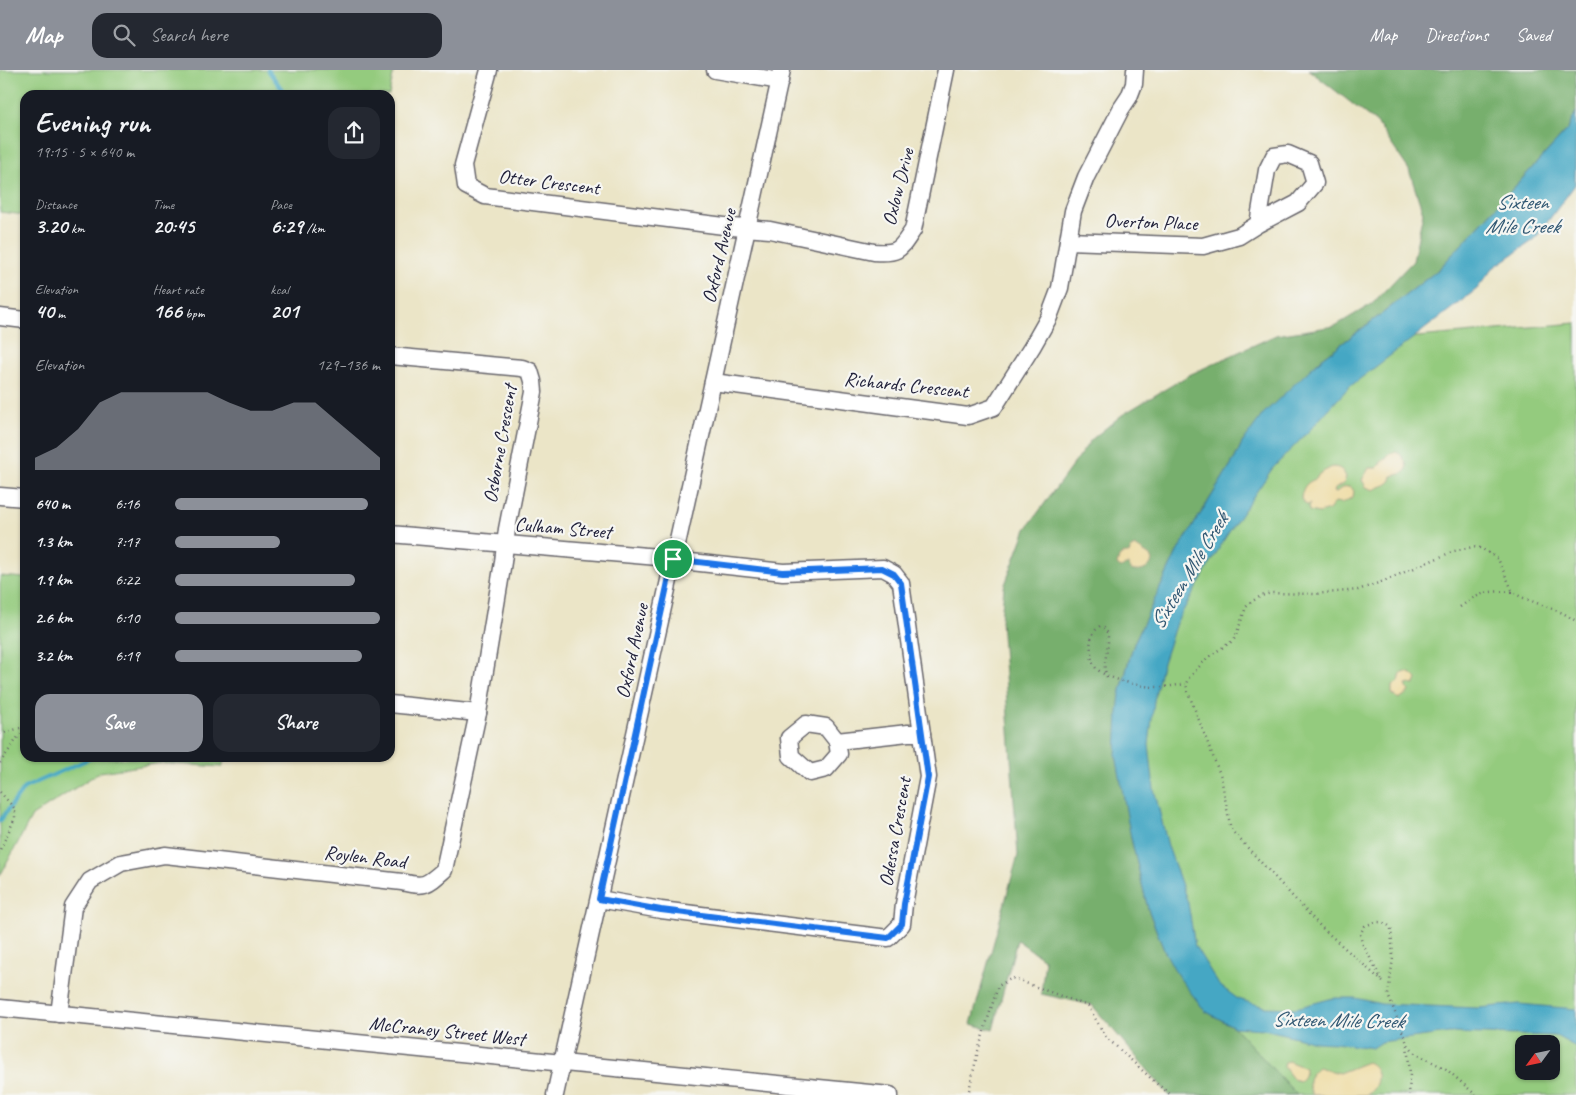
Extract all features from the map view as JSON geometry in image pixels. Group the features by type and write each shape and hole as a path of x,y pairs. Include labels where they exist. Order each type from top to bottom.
{"street":[{"name":"Otter Crescent","path":"489,70 462,165 466,186 485,196 732,227 748,227"},
{"path":"716,70 781,75"},
{"name":"Oxlow Drive","path":"748,227 874,252 889,253 902,247 913,230 946,70"},
{"name":"Richards Crescent","path":"713,382 968,416 994,407 1049,317 1060,288 1073,211 1086,178 1121,109 1130,97 1134,84 1135,70"},
{"name":"Oxford Avenue","path":"555,1095 781,75"},
{"name":"Overton Place","path":"1068,241 1203,246 1239,236 1258,224"},
{"path":"0,317 20,319"},
{"name":"Osborne Crescent","path":"395,356 522,368 530,371 534,392 504,545"},
{"path":"0,496 20,498"},
{"name":"Culham Street","path":"395,534 673,559"},
{"name":"Roylen Road","path":"59,1014 73,906 90,881 121,863 165,855 402,882 418,886 431,882 444,870 478,713 503,562 504,545"},
{"name":"Odessa Crescent","path":"599,899 661,910 888,938 902,924 904,904 928,777 901,583 894,574 882,568 783,572 673,559"},
{"path":"395,705 478,713"},
{"path":"837,741 922,733"},
{"name":"McCraney Street West","path":"0,1008 890,1095"}],"path":[{"path":"1476,1095 1446,1070 1415,1054 1407,1042 1388,995 1393,958 1393,937 1388,924 1374,922 1365,926 1360,934 1362,943 1382,982 1321,927 1233,832 1221,777 1186,684 1188,679 1208,657 1235,638 1246,607 1261,596 1271,593 1316,594 1358,590 1454,551 1473,547 1481,548 1498,559 1513,592 1520,597 1576,621"},
{"path":"1460,607 1476,596 1486,592 1513,592"},
{"path":"1107,677 1104,668 1107,634 1106,629 1100,626 1093,632 1090,647 1092,662 1107,677 1158,688 1186,684"},
{"path":"0,734 20,728"},
{"path":"0,763 20,734"},
{"path":"0,792 15,809 15,818 0,850"},
{"path":"968,1095 978,1051 998,986 1012,978 1088,1006 1106,1037 1171,1095"},
{"path":"1407,1042 1410,1072 1408,1095"}],"green space":[{"path":"0,70 394,70 390,90 20,90 20,214 0,212"},
{"path":"1309,70 1576,70 1576,112 1568,129 1439,269 1320,360 1242,443 1235,458 1177,552 1135,641 1120,694 1131,838 1148,909 1164,950 1205,1011 1234,1027 1297,1095 1169,1095 1092,1005 1041,994 1045,960 1017,940 993,1030 971,1024 1018,855 1001,620 1004,587 1026,529 1091,440 1122,415 1189,375 1276,335 1335,326 1372,304 1413,261 1423,213 1409,170 1377,123"},
{"path":"1576,323 1576,1095 1201,1095 1013,582 1051,493 1132,421 1248,352"},
{"path":"0,576 20,578 20,762 224,762 222,767 161,763 100,772 32,816 0,876"}],"sand":[{"path":"1396,452 1405,461 1407,465 1406,470 1402,474 1392,476 1388,484 1374,490 1366,487 1362,480 1369,468 1377,468 1389,454"},
{"path":"1332,467 1341,469 1346,477 1344,483 1335,489 1334,492 1343,487 1350,486 1354,491 1353,497 1342,503 1335,502 1329,510 1319,513 1309,511 1308,507 1310,504 1306,505 1301,499 1302,492 1307,484 1316,479 1319,474"},
{"path":"1135,546 1150,556 1152,561 1149,567 1138,571 1131,570 1128,564 1121,568 1117,565 1119,557 1124,553 1129,554 1131,548"},
{"path":"1406,672 1412,674 1417,679 1415,684 1406,685 1409,692 1399,699 1392,694 1392,686 1399,681 1401,674"},
{"path":"1288,1061 1305,1068 1304,1076 1299,1081 1293,1079 1284,1067 1285,1062"},
{"path":"1367,1062 1375,1069 1377,1078 1374,1087 1367,1095 1313,1095 1309,1087 1309,1080 1312,1073 1318,1067 1339,1073"}],"water":[{"name":"Sixteen Mile Creek","path":"1576,112 1575,185 1534,240 1493,268 1477,289 1348,388 1272,469 1225,538 1176,623 1161,669 1154,701 1149,745 1154,789 1168,846 1188,903 1195,946 1219,985 1238,999 1265,1007 1296,1008 1333,998 1356,998 1381,1004 1478,1008 1519,1004 1576,1009 1576,1047 1560,1038 1560,1035 1449,1033 1381,1042 1372,1048 1315,1042 1264,1029 1234,1027 1205,1011 1178,976 1164,950 1148,909 1131,838 1116,755 1120,694 1135,641 1177,552 1235,458 1242,443 1263,414 1320,360 1439,269 1568,129"}],"waterway":[{"path":"268,70 282,90"},
{"path":"0,821 24,788 82,762"}],"route":[{"path":"673,559 783,572 882,568 894,574 901,583 928,777 904,904 902,924 888,938 661,910 599,899 673,559"}]}
